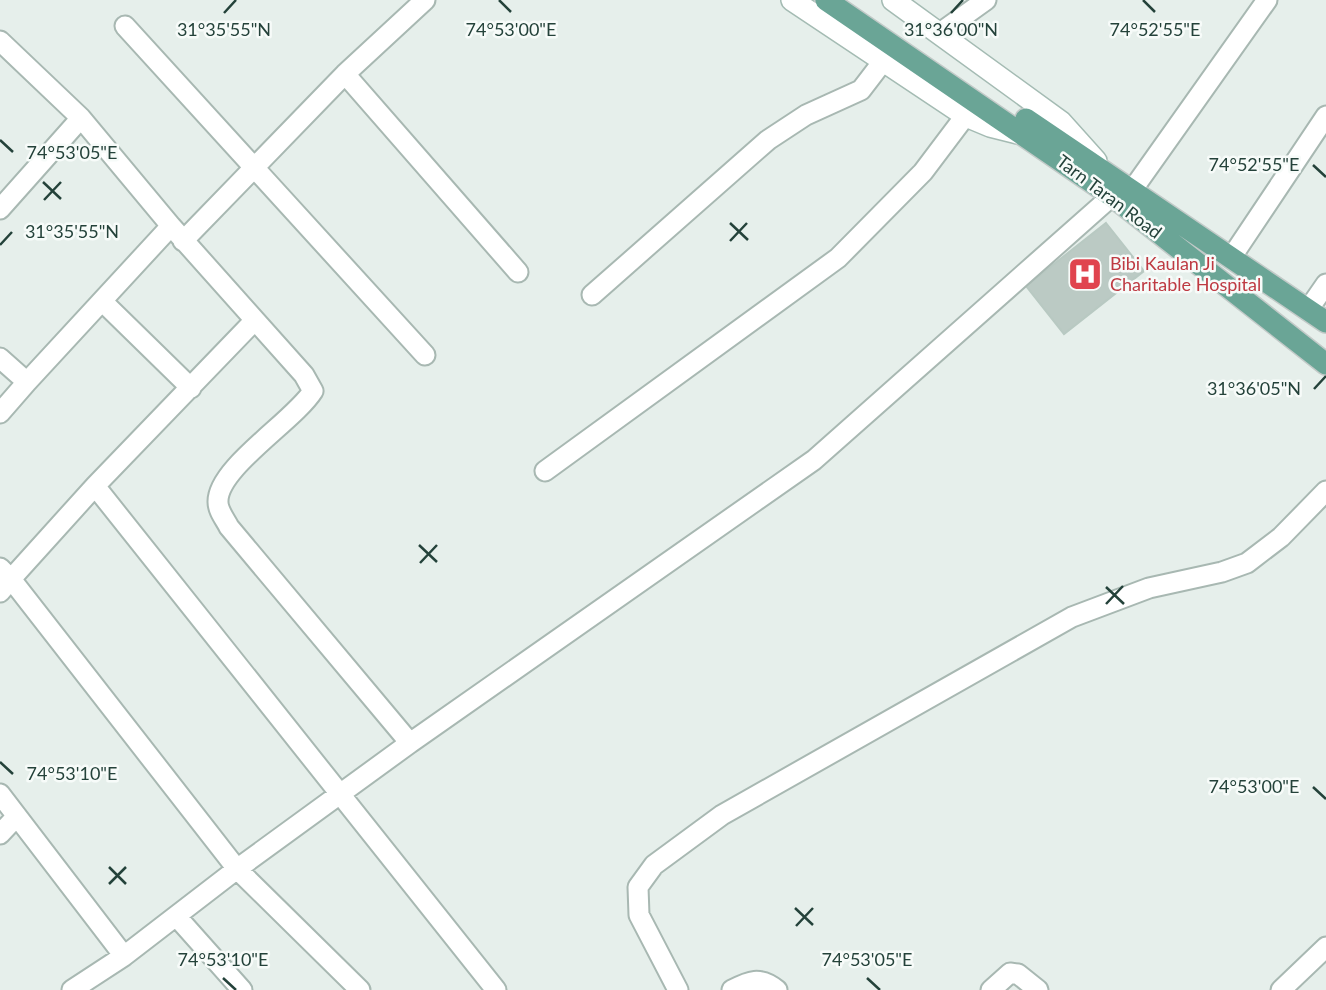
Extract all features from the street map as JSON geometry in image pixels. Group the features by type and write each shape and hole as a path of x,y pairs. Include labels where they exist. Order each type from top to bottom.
{"main road":[{"name":"Tarn Taran Road","path":"826,0 971,109 1024,134 1112,196 1326,364"},
{"name":"Tarn Taran Road","path":"847,0 1133,189 1326,322"}],"street":[{"path":"0,413 102,302 255,166 345,74 425,0"},
{"path":"545,471 838,258 923,172 971,109 884,60 792,0"},
{"path":"892,0 1061,122 1103,169"},
{"path":"940,33 986,0"},
{"path":"1133,189 1267,0"},
{"path":"125,26 425,355"},
{"path":"0,41 81,118 177,233 312,384 313,391 242,460 226,481 219,492 219,510 229,527 410,743"},
{"path":"592,295 768,140 806,115 861,90 884,60"},
{"path":"345,74 518,272"},
{"path":"1231,258 1326,116"},
{"path":"0,209 81,118"},
{"path":"72,990 124,956 237,869 410,743 814,460 1112,196"},
{"path":"1308,310 1326,284"},
{"path":"102,302 191,388"},
{"path":"255,320 4,580 237,869 359,990"},
{"path":"0,358 27,382"},
{"path":"95,486 496,990"},
{"path":"678,990 639,915 638,887 654,865 722,815 1072,617 1149,588 1222,572 1247,563 1281,537 1326,491"},
{"path":"0,793 124,956"},
{"path":"0,834 17,816"},
{"path":"177,917 242,990"},
{"path":"1281,990 1326,947"},
{"path":"991,990 1010,973 1018,974 1038,990"},
{"path":"732,990 761,980 777,990"}],"building":[{"path":"1106,223 1144,271 1064,334 1026,286"}],"place":[{"name":"Bibi Kaulan Ji Charitable Hospital","path":"1085,274"}]}
